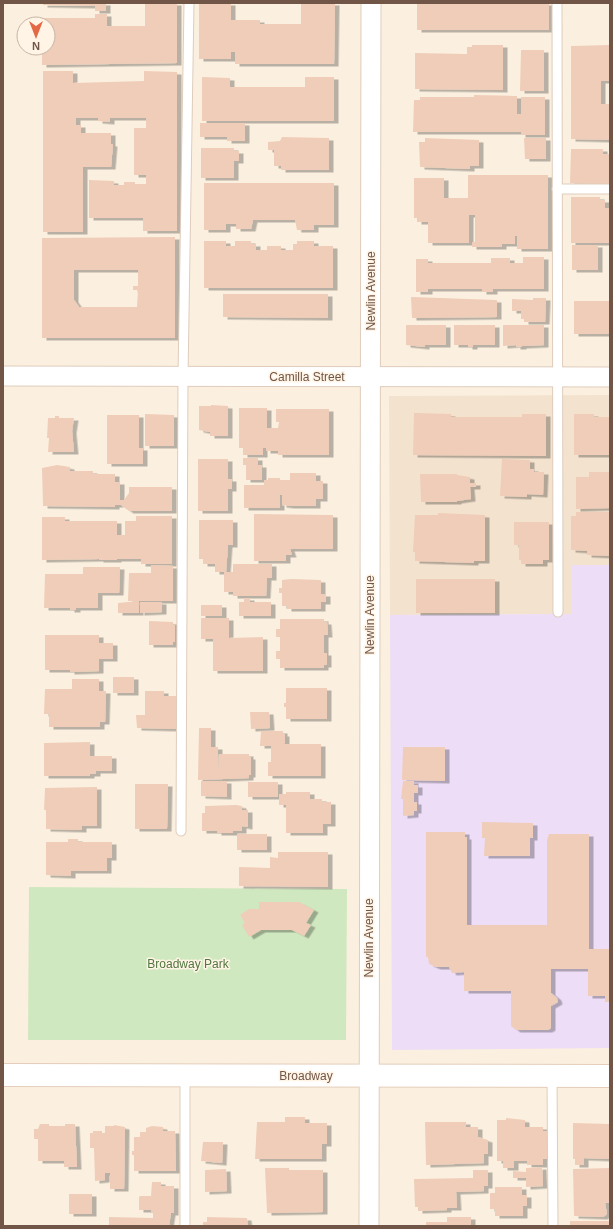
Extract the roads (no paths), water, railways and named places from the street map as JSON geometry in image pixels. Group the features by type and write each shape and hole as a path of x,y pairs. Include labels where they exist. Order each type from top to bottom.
{"street":[{"name":"Newlin Avenue","path":"369,1226 371,3"},
{"name":"Camilla Street","path":"3,376 610,377"},
{"name":"Broadway","path":"3,1075 610,1076"}],"lane":[{"path":"181,831 183,376 188,3"},
{"path":"557,3 556,377 558,612"},
{"path":"556,189 610,189"},
{"path":"184,1226 185,1076"},
{"path":"552,1076 553,1226"}],"park label":[{"name":"Broadway Park","path":"188,964"}]}
